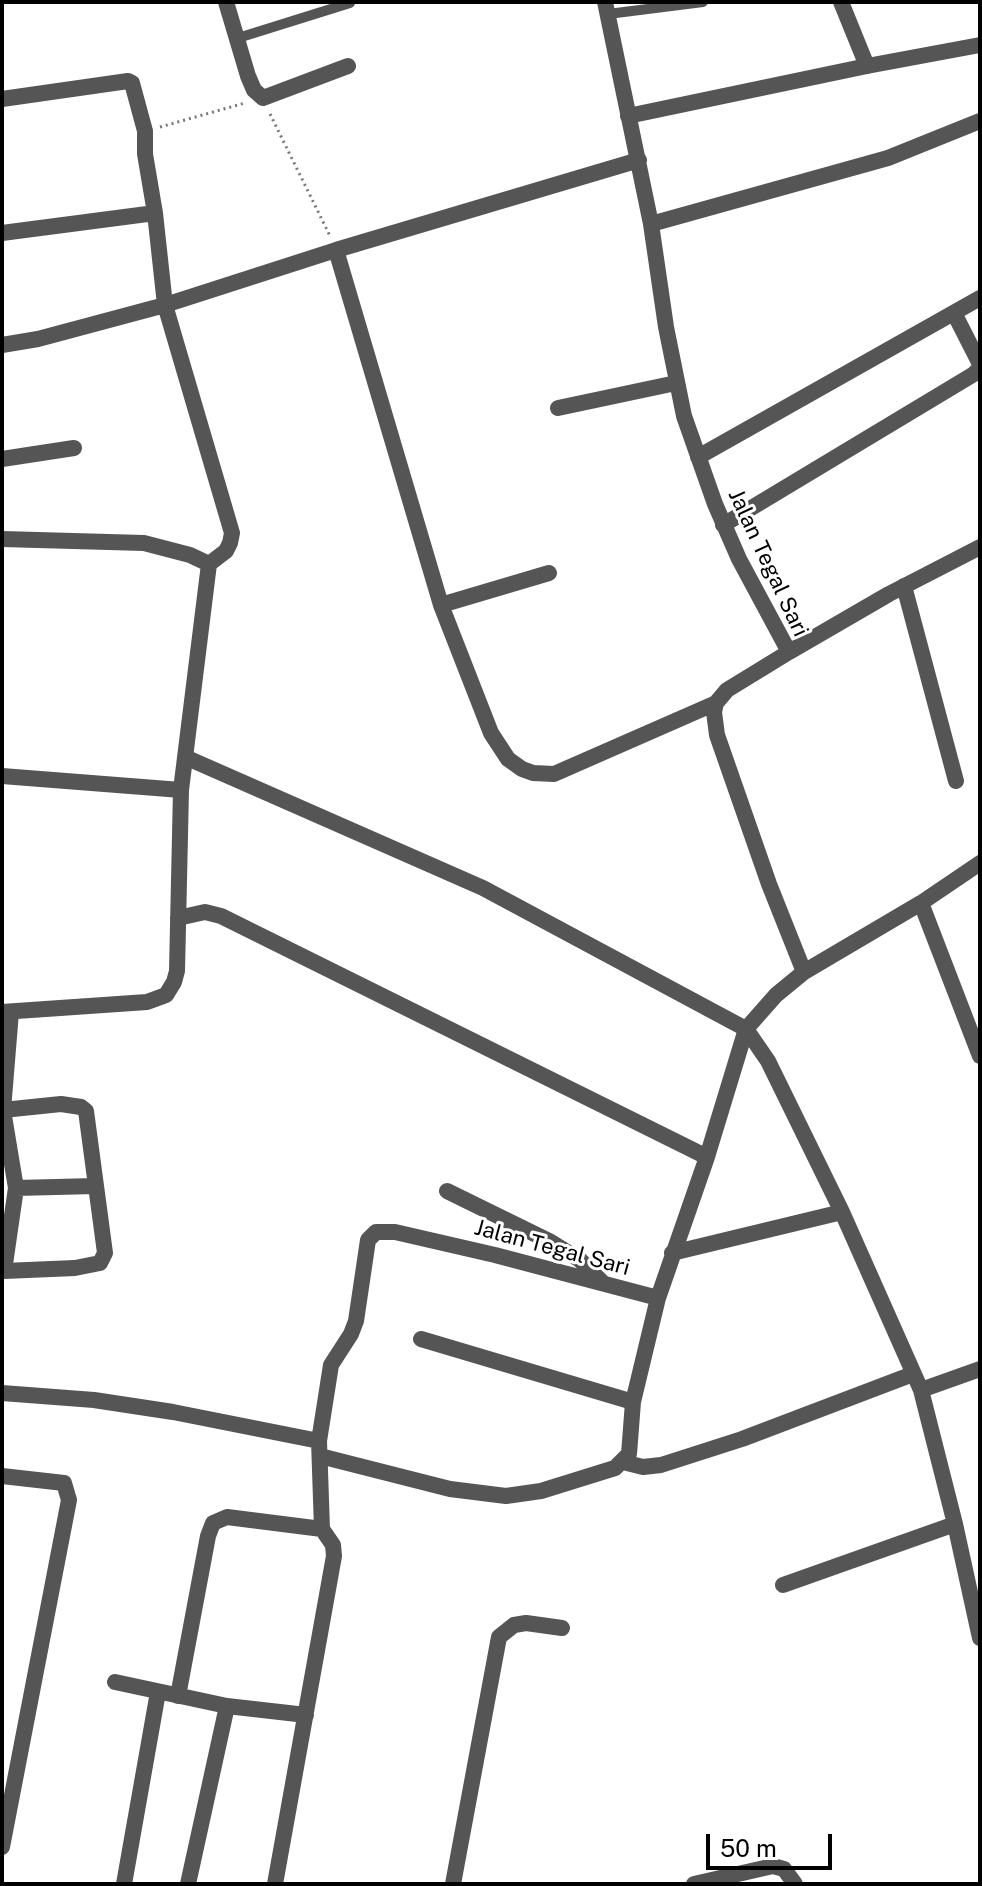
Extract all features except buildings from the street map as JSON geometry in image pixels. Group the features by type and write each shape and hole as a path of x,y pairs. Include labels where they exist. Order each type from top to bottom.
{"street":[{"path":"226,2 248,76 254,90 263,98 348,66"},
{"path":"841,2 867,66"},
{"name":"Jalan Tegal Sari","path":"336,250 441,605 491,733 508,759 522,769 544,775 569,769 716,703 738,681 789,652 723,525 676,383 651,224 606,8"},
{"path":"628,116 980,45"},
{"path":"2,99 128,81 134,86 145,131 145,154 165,305 232,533 226,551 209,564 181,790 174,982 166,995 157,1000 6,1012 3,1110 16,1188 3,1277 100,1263 105,1253 86,1111 81,1107 61,1104 3,1110"},
{"path":"651,224 888,158 980,121"},
{"path":"2,345 38,339 165,305 336,250 639,160"},
{"path":"2,233 155,213"},
{"path":"698,457 980,298"},
{"path":"723,525 974,374 980,366 954,313"},
{"path":"558,408 676,383"},
{"path":"2,459 74,448"},
{"path":"2,539 144,543 190,555 209,564"},
{"path":"789,652 904,586 980,547"},
{"path":"441,605 549,573"},
{"path":"904,586 956,781"},
{"path":"716,703 717,735 769,884 804,972"},
{"path":"185,757 483,888 746,1029 768,1061 842,1212 921,1390 980,1638"},
{"path":"2,776 181,790"},
{"path":"2,1393 110,1403 320,1449 450,1489 506,1496 541,1491 615,1468 629,1454 633,1402 658,1298 707,1157 746,1029 776,995 804,972 921,903 980,863"},
{"path":"921,903 980,1056"},
{"path":"178,918 205,912 221,916 707,1157"},
{"path":"16,1188 95,1186"},
{"path":"447,1191 551,1242 580,1260 603,1283"},
{"path":"672,1253 842,1212"},
{"name":"Jalan Tegal Sari","path":"320,1449 331,1365 356,1321 368,1240 376,1232 384,1230 466,1248 658,1298"},
{"path":"421,1339 633,1402"},
{"path":"921,1390 980,1369"},
{"path":"623,1462 643,1467 661,1465 742,1439 913,1374"},
{"path":"275,1884 334,1556 333,1545 322,1529 320,1449"},
{"path":"2,1476 64,1483 69,1500 2,1847"},
{"path":"178,1696 213,1523 227,1517 322,1529"},
{"path":"783,1585 955,1524"},
{"path":"453,1884 499,1637 514,1625 526,1623 562,1628"},
{"path":"115,1682 227,1706 306,1715"},
{"path":"124,1884 158,1692"},
{"path":"188,1884 227,1706"},
{"path":"694,1884 773,1866 784,1869 795,1884"}],"lane":[{"path":"606,8 703,2"},
{"path":"238,38 350,3"}],"path":[{"path":"145,131 263,98 336,250"}]}
